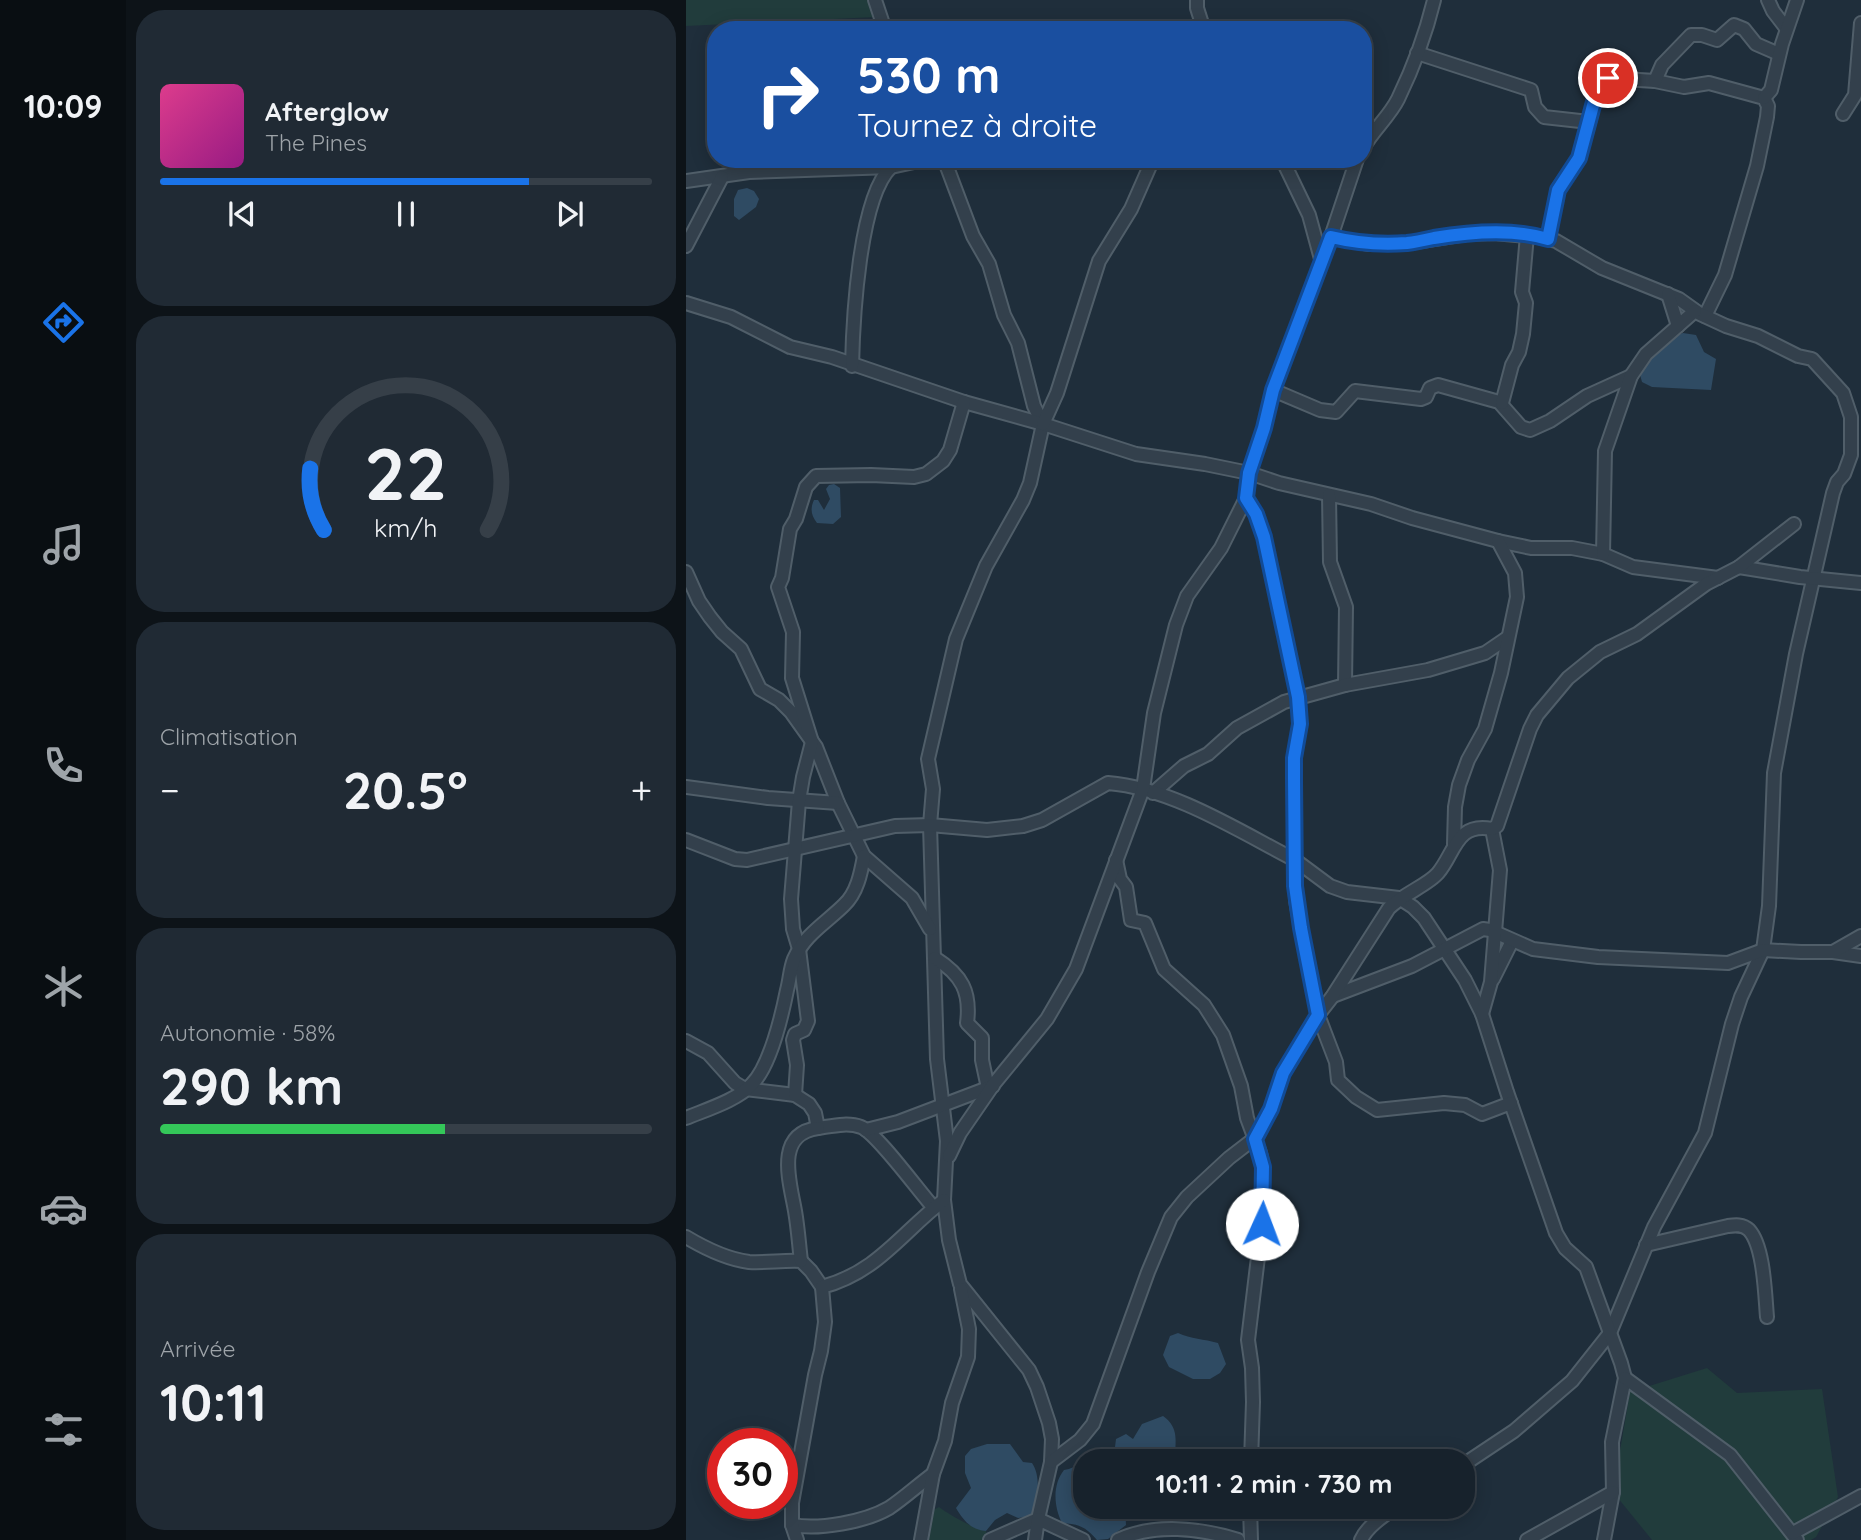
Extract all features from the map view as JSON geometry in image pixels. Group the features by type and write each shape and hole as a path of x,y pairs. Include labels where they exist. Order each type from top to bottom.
{"street":[{"path":"874,0 881,21"},
{"path":"1372,136 1398,100 1434,0"},
{"path":"1768,0 1786,29"},
{"path":"1764,98 1771,90 1786,29 1797,0"},
{"path":"1197,4 1202,21"},
{"path":"1843,114 1855,95 1861,23"},
{"path":"1655,80 1662,65 1691,36 1702,35 1717,40 1734,26 1744,29 1756,44 1779,54"},
{"path":"1417,53 1531,90 1538,113 1544,117 1589,122"},
{"path":"1548,239 1558,190 1579,158 1599,83 1603,79 1655,80 1684,87 1709,83 1764,98 1768,106 1767,117 1757,166 1722,282 1700,313 1678,326 1646,354 1631,376 1605,451 1603,554"},
{"path":"686,181 722,177 748,168"},
{"path":"852,366 855,309 864,236 884,174 890,168"},
{"path":"947,168 973,236 989,264 1004,315 1018,343 1034,406 1044,424"},
{"path":"947,1163 937,1059 930,825 933,789 928,759 956,639 986,566 1026,492 1044,424 1057,393 1099,261 1130,209 1149,168"},
{"path":"1286,168 1309,215 1321,259"},
{"path":"921,1540 933,1474 968,1357 969,1329 939,1204 947,1163 960,1133 990,1087 1047,1019 1076,969 1115,859 1148,791 1154,713 1176,625 1187,596 1221,548 1246,498 1249,473 1273,390 1354,168"},
{"path":"686,246 722,177"},
{"path":"1331,237 1368,244 1409,243 1466,234 1527,235 1548,239 1602,268 1668,294 1700,313 1791,353 1812,359 1843,393 1851,417 1856,458 1834,486 1774,773 1769,906 1763,950 1741,997 1732,1024 1705,1133 1646,1245 1610,1333 1572,1381 1514,1431 1475,1457"},
{"path":"1502,403 1523,334 1526,303 1522,292 1527,235"},
{"path":"1668,294 1678,326"},
{"path":"686,303 731,317 790,347 832,357 964,402 1136,454 1249,473 1279,483 1371,504 1498,541 1531,548 1572,548 1603,554 1633,567 1718,578"},
{"path":"1273,390 1320,410 1336,412 1355,391 1421,399 1426,397 1430,388 1435,385 1502,403 1521,427 1534,429 1587,396 1631,376"},
{"path":"933,936 912,898 864,856 838,803 812,742 792,678 793,632 778,587 782,578 787,539 801,499 811,480 822,474 914,477 926,474 936,467 950,450 964,402"},
{"path":"1329,495 1330,562 1346,607 1345,685"},
{"path":"1246,498 1256,514 1264,537 1298,697 1300,724 1294,769 1296,900 1318,1015 1336,1062 1339,1083 1373,1109 1381,1111 1444,1103 1465,1105 1482,1114 1511,1103"},
{"path":"1051,1462 1080,1440 1093,1424 1148,1272 1171,1217 1229,1158 1255,1139 1271,1109 1283,1073 1381,919 1399,898 1438,874 1454,844 1473,829 1492,829 1498,824 1537,715 1568,678 1601,652 1637,634 1718,578 1739,567 1794,524"},
{"path":"1454,844 1455,807 1459,785 1468,760 1485,729 1501,673 1517,597 1515,573 1498,541"},
{"path":"1739,567 1861,583"},
{"path":"686,572 699,601 710,617 741,649 760,689 779,700 791,712 812,742 799,801 791,916 799,949 808,1021 804,1030 795,1034 793,1040 797,1065 795,1096"},
{"path":"1148,791 1184,766 1208,754 1237,727 1284,702 1345,685 1428,670 1485,653 1507,638"},
{"path":"686,840 735,859 761,858 795,847 895,826 930,825 987,830 1023,826 1042,820 1108,783 1148,791 1217,818 1295,860 1330,886 1347,892 1399,898 1413,907 1424,918 1465,980 1482,1014 1556,1233 1565,1248 1586,1267 1625,1378 1612,1442 1614,1492 1604,1540"},
{"path":"686,787 838,803"},
{"path":"1482,1014 1491,982 1500,870 1492,829"},
{"path":"686,1118 729,1099 752,1084 768,1056 778,1029 790,971 799,949 818,926 850,897 860,877 864,856"},
{"path":"1115,859 1120,879 1126,887 1131,920 1145,923 1164,969 1204,1005 1223,1035 1241,1086 1247,1118 1263,1167 1262,1224 1248,1340 1253,1402 1251,1449"},
{"path":"1332,997 1412,966 1483,929 1533,949 1598,957 1728,963 1763,950 1833,952 1861,956"},
{"path":"1833,952 1861,936"},
{"path":"1491,982 1512,941"},
{"path":"935,958 954,972 967,994 970,1010 967,1023 982,1038 982,1060 990,1087"},
{"path":"686,1041 708,1053 735,1083 745,1089 795,1096 813,1108 818,1128"},
{"path":"797,1540 792,1525 794,1489 825,1322 822,1287 801,1261 787,1164 792,1145 806,1130 845,1125 866,1130 888,1125 990,1087"},
{"path":"866,1130 939,1204"},
{"path":"822,1287 838,1283 882,1257 939,1204"},
{"path":"1646,1245 1728,1226 1738,1225 1748,1229 1759,1252 1767,1317"},
{"path":"686,1237 733,1259 748,1262 801,1261"},
{"path":"960,1284 1018,1355 1037,1387 1049,1423 1051,1462 1035,1540"},
{"path":"1625,1378 1730,1455 1795,1537 1861,1496"},
{"path":"792,1525 819,1527 871,1516 888,1508 933,1474"},
{"path":"1528,1540 1614,1492"},
{"path":"990,1540 1038,1519 1083,1540"},
{"path":"1250,1519 1251,1540"},
{"path":"1361,1540 1381,1519"},
{"path":"1118,1540 1134,1532 1159,1529 1210,1533 1238,1540"}],"green space":[{"path":"686,0 870,0 876,17 707,21 707,25 686,26"},
{"path":"1707,1368 1737,1393 1822,1389 1838,1497 1816,1537 1811,1540 1652,1540 1613,1492 1630,1392"},
{"path":"939,1507 986,1531 988,1540 922,1540 926,1514"}],"water":[{"path":"747,188 754,191 759,199 756,207 739,220 734,216 734,199 738,190"},
{"path":"1683,333 1696,335 1704,352 1716,359 1711,390 1652,387 1642,382 1639,371 1647,358 1663,343"},
{"path":"834,484 840,488 841,517 833,524 817,523 812,512 814,500 818,500 824,510 830,499 826,489"},
{"path":"1178,1333 1218,1343 1226,1364 1220,1373 1210,1379 1193,1379 1169,1367 1163,1355 1170,1336"},
{"path":"1163,1416 1172,1425 1176,1449 1116,1449 1116,1439 1126,1434 1133,1439 1142,1424"},
{"path":"987,1444 1010,1444 1023,1462 1032,1463 1037,1475 1038,1489 1033,1516 1018,1518 1007,1513 995,1520 986,1531 968,1524 956,1508 971,1488 965,1473 965,1456 971,1449"},
{"path":"1073,1467 1073,1519 1126,1519 1126,1525 1108,1539 1097,1540 1082,1527 1062,1523 1056,1496 1058,1482 1064,1470"}],"route":[{"path":"1262,1224 1263,1167 1255,1139 1271,1109 1283,1073 1318,1015 1295,886 1294,758 1300,724 1298,697 1264,537 1256,514 1246,498 1249,473 1273,390 1331,237 1368,244 1409,243 1432,238 1494,233 1548,239 1558,190 1562,180 1579,158 1599,83 1608,78"}]}
